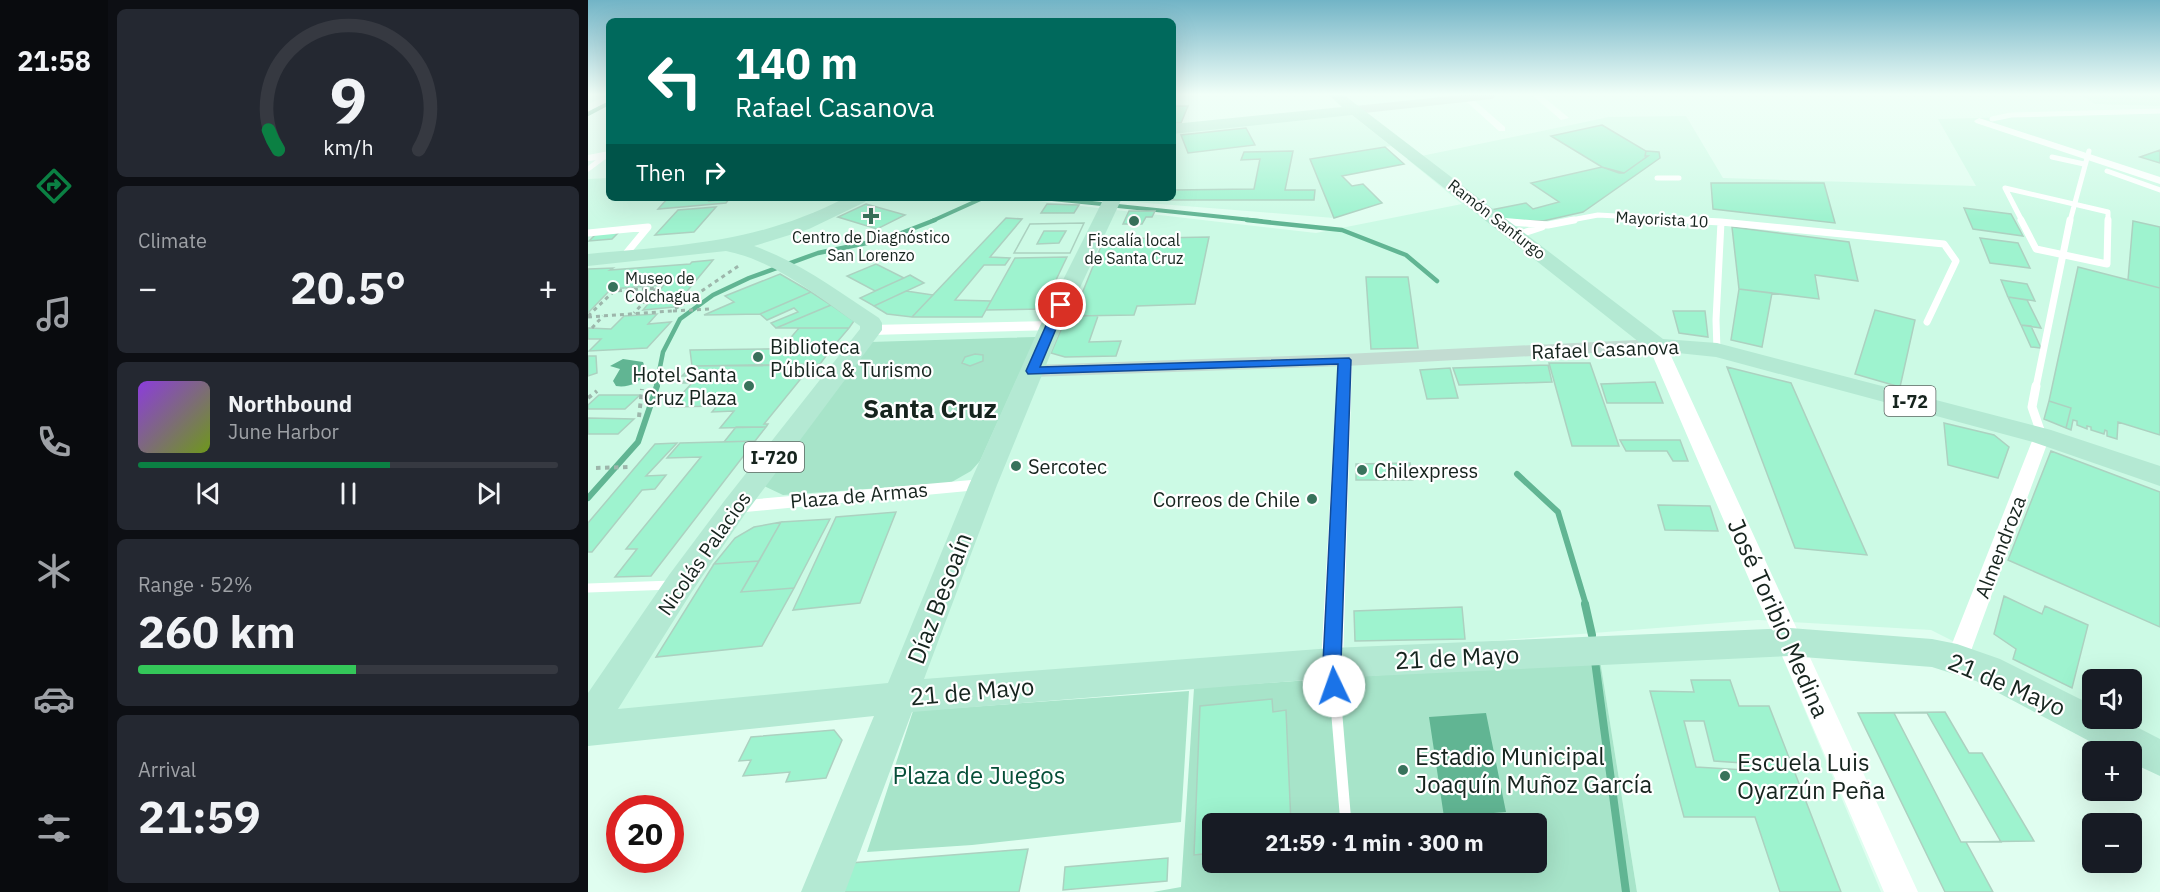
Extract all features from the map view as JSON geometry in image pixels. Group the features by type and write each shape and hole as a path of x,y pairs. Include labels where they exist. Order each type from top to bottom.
{"main road":[{"name":"Ramón Sanfurgo","path":"1390,137 1657,345"},
{"path":"588,260 723,245 783,232 852,201"},
{"name":"Díaz Besoaín","path":"823,892 983,485 1051,326 1112,201"},
{"path":"762,254 764,247 783,232"},
{"path":"723,245 762,254 871,323 871,330"},
{"name":"Nicolás Palacios","path":"588,724 735,507 871,330"},
{"name":"Rafael Casanova","path":"1032,371 1345,360 1657,345 1717,350 2042,436 2160,476"},
{"name":"21 de Mayo","path":"588,729 901,697 1332,663 1790,642 1932,653 1957,659 1988,670 2160,758"}],"street":[{"path":"2025,137 2160,181"},
{"path":"588,158 606,156"},
{"path":"2086,157 2160,175"},
{"path":"871,330 1051,326"},
{"name":"José Toribio Medina","path":"1657,345 1901,892"},
{"path":"1332,663 1345,360"},
{"name":"Almendroza","path":"1957,659 2042,436"},
{"name":"Plaza de Armas","path":"735,507 983,485"}],"lane":[{"path":"588,169 606,156"},
{"path":"2042,436 2032,406 2073,204 2081,185 2086,157 2052,157"},
{"path":"2107,171 2160,190"},
{"path":"1657,178 1679,178"},
{"path":"2005,188 2073,204 2108,212 2107,264 2036,249 2005,188"},
{"name":"Mayorista 10","path":"1517,235 1548,225 1598,215 1720,222 1717,350"},
{"name":"Mayorista 10","path":"1499,221 1548,225"},
{"path":"1720,222 1944,244 1956,261 1927,322"},
{"path":"588,233 648,227 624,256"},
{"path":"588,588 680,585"},
{"path":"1332,663 1345,813"}],"path":[{"path":"672,311 762,254"},
{"path":"588,317 614,291 657,288 634,313"},
{"path":"588,317 711,309"},
{"path":"592,328 604,316"},
{"path":"639,417 642,389"},
{"path":"588,398 597,392"},
{"path":"596,468 628,467"}],"shaded area":[{"path":"1176,137 1379,137 1391,146 1311,159 1334,218 1122,201 1176,201"},
{"path":"1515,137 1698,137 1723,178 1976,186 1948,137 2160,137 2160,745 2127,729 2142,729 2142,669 2082,669 2082,706 1931,630 1758,620 588,712 588,179 606,178 606,201 1038,201 1316,233 1462,204 1407,159"},
{"path":"623,359 643,362 647,373 633,384 616,386 613,381 620,369 610,366"},
{"name":"Escuela Luis Oyarzún Peña","path":"1782,656 1881,892 1637,892 1600,660"},
{"path":"1486,713 1506,812 1443,813 1429,717"}],"green space":[{"path":"1036,337 980,461 971,471 950,483 783,495 764,486 870,342"},
{"name":"Estadio Municipal Joaquín Muñoz García","path":"1600,660 1637,892 1153,892 1181,887 1194,688"},
{"name":"Plaza de Juegos","path":"1189,691 1181,822 972,845 867,852 913,711"}],"building":[{"path":"1182,137 1251,137 1255,145 1188,153"},
{"path":"1552,137 1622,137 1646,151 1645,156 1648,156 1624,173 1602,167"},
{"path":"1385,147 1404,164 1342,176 1352,186 1363,184 1382,203 1334,218 1310,159"},
{"path":"2160,150 2160,163 2140,157"},
{"path":"1293,151 1285,190 1315,190 1314,200 1176,200 1176,190 1254,189 1260,159 1241,160 1244,152"},
{"path":"1646,151 1659,152 1660,158 1583,212 1543,221 1504,220 1491,210 1526,203 1533,209 1559,202 1531,183 1602,167 1624,173 1648,156 1645,156"},
{"path":"1711,183 1824,183 1835,223 1713,209"},
{"path":"665,201 728,201 726,203 658,209"},
{"name":"Centro de Diagnóstico San Lorenzo","path":"866,204 905,215 877,229 838,217"},
{"path":"1047,204 1079,205 1074,213 1041,213"},
{"path":"716,207 694,232 655,235 678,210"},
{"path":"1964,208 2011,214 2023,236 1973,229"},
{"name":"Fiscalía local de Santa Cruz","path":"1129,211 1155,211 1152,217 1146,217 1142,224 1123,224"},
{"path":"1006,218 1022,219 990,257 1010,258 1005,265 984,265 955,300 991,301 982,317 912,317"},
{"path":"2133,221 2160,227 2160,288 2128,280"},
{"path":"1084,223 1070,253 1014,253 1030,224","holes":["1044,231 1066,231 1059,243 1037,244"]},
{"path":"1084,223 1070,253 1014,253 1030,224"},
{"path":"1732,227 1849,242 1858,281 1815,275 1819,299 1739,289"},
{"path":"620,231 612,239 589,241 597,233"},
{"path":"1209,237 1195,304 1137,306 1134,315 1073,316 1104,239"},
{"path":"1980,238 2018,243 2030,268 1990,263"},
{"path":"1067,257 1042,309 986,310 1015,258"},
{"name":"Museo de Colchagua","path":"713,260 674,307 643,310 664,285 611,289 588,313 588,269 613,268 610,270"},
{"path":"876,264 904,278 875,291 847,276"},
{"path":"2078,267 2160,288 2160,435 2118,422 2117,439 2107,436 2105,430 2104,434 2091,430 2091,427 2087,426 2087,429 2077,425 2077,421 2073,420 2071,430 2066,428 2071,408 2049,401"},
{"path":"780,274 811,292 760,314 704,315 734,302 725,296"},
{"path":"910,275 924,283 874,306 860,298"},
{"path":"1366,277 1408,277 1418,348 1371,349"},
{"path":"2001,280 2027,284 2035,301 2008,297"},
{"path":"1739,289 1772,293 1762,347 1731,340"},
{"path":"906,291 933,295 912,317 887,314 874,306"},
{"path":"811,292 831,305 776,328 771,323 798,312 794,308 767,320 760,314"},
{"path":"2008,297 2027,300 2041,328 2021,325"},
{"path":"831,305 854,321 849,328 776,328"},
{"path":"1875,310 1915,320 1900,387 1855,374"},
{"path":"1673,311 1705,311 1708,337 1679,333"},
{"path":"657,314 648,324 671,322 647,348 589,351 601,339 588,339 588,328 611,329 624,316"},
{"path":"1067,316 1098,316 1089,342 1121,341 1116,356 1065,357 1051,353"},
{"path":"2021,325 2031,326 2041,348 2031,347"},
{"path":"799,328 849,328 832,348 781,349"},
{"name":"Biblioteca Pública & Turismo","path":"832,348 820,364 692,366 690,350"},
{"path":"975,354 983,355 983,361 970,366 962,363 965,357"},
{"path":"588,356 596,356 597,373 588,376"},
{"path":"1549,363 1590,363 1619,446 1572,446"},
{"path":"812,365 764,424 768,424 766,427 720,428 734,411 712,412 717,406 670,407 692,383 682,383 689,376 682,376 692,366"},
{"path":"1548,365 1552,382 1459,385 1453,368"},
{"path":"1727,367 1791,383 1867,555 1795,548"},
{"path":"1450,368 1458,398 1427,399 1420,370"},
{"path":"1655,382 1663,403 1607,403 1601,384"},
{"path":"599,395 640,395 625,409 588,409 588,405"},
{"path":"2049,401 2071,408 2066,428 2044,419"},
{"path":"588,418 634,419 618,434 588,434"},
{"path":"1944,423 1994,435 2009,447 1998,478 1948,465"},
{"path":"736,427 766,427 755,441 724,442"},
{"path":"1620,440 1680,440 1688,461 1673,461 1667,451 1626,451"},
{"path":"755,441 651,576 615,577 637,549 626,549 701,457 667,458 680,443"},
{"path":"677,443 646,476 666,475 655,489 642,490 592,552 588,552 588,523 655,444"},
{"path":"2051,451 2160,492 2160,627 2008,560"},
{"path":"1410,463 1413,480 1356,480 1356,464"},
{"path":"1658,505 1710,506 1718,531 1665,530"},
{"path":"896,512 860,603 793,610 836,517"},
{"path":"830,519 794,588 741,592 781,522"},
{"path":"781,522 759,561 714,564 735,538 754,527"},
{"path":"759,561 741,592 794,588 762,646 656,657 714,564"},
{"path":"2004,596 2042,614 2045,606 2088,625 2072,688 2013,659 2016,649 1994,634"},
{"path":"1462,607 1465,639 1355,641 1354,611"},
{"path":"1691,680 1730,680 1739,706 1769,706 1841,892 1780,892 1755,817 1684,817 1650,691 1694,692","holes":["1684,721 1704,721 1714,761 1743,763 1745,770 1696,767"]},
{"path":"1272,699 1273,712 1286,710 1291,813 1202,813 1202,854 1194,855 1200,706"},
{"path":"1945,712 1969,753 1982,753 2034,841 1966,842 1993,892 1945,892 1858,713"},
{"path":"1894,713 1927,713 2001,842 1961,842"},
{"path":"834,730 842,740 826,778 786,782 790,772 743,776 751,760 739,761 751,737"},
{"path":"1028,849 1019,892 839,892 850,863"},
{"path":"1168,858 1167,881 1063,890 1065,867"}],"waterway":[{"path":"932,221 976,201"},
{"path":"1072,201 1102,204"},
{"path":"1118,206 1261,221"},
{"path":"656,387 663,352 680,319 713,295 749,278 818,253 886,239 935,220"},
{"path":"1247,220 1342,230 1406,255 1437,281"},
{"path":"588,498 638,442 657,386"},
{"path":"1517,474 1558,512 1586,605"},
{"path":"1585,604 1592,635"},
{"path":"1595,661 1626,892"}],"place":[{"name":"Centro de Diagnóstico San Lorenzo","path":"871,216"},
{"name":"Fiscalía local de Santa Cruz","path":"1134,221"},
{"name":"Museo de Colchagua","path":"613,287"},
{"name":"Biblioteca Pública & Turismo","path":"758,357"},
{"name":"Hotel Santa Cruz Plaza","path":"749,386"},
{"name":"Sercotec","path":"1016,466"},
{"name":"Chilexpress","path":"1362,470"},
{"name":"Correos de Chile","path":"1312,499"},
{"name":"Estadio Municipal Joaquín Muñoz García","path":"1403,770"},
{"name":"Escuela Luis Oyarzún Peña","path":"1725,776"}],"district":[{"name":"Santa Cruz","path":"930,408"}],"route":[{"path":"1061,305 1032,371 1345,360 1332,663 1334,686"}]}
